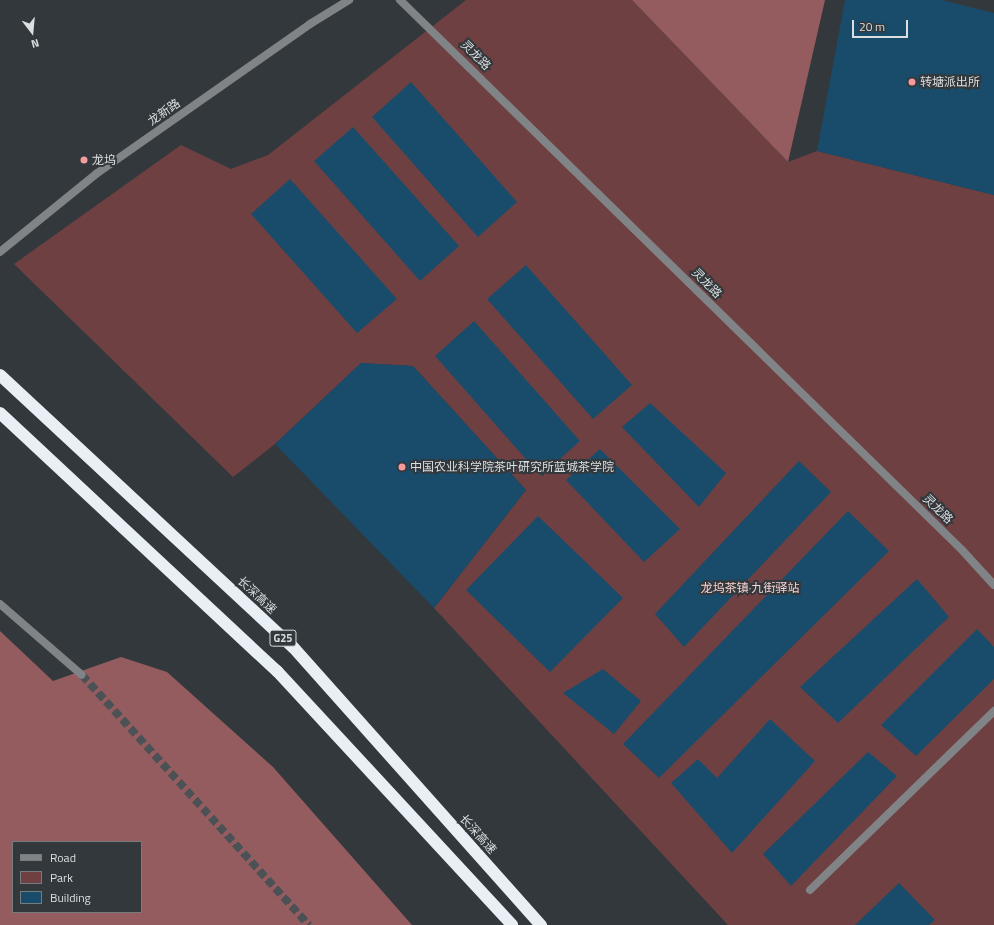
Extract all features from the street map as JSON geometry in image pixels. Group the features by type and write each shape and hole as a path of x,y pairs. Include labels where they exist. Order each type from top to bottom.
{"highway":[{"name":"长深高速","path":"0,375 293,647 540,925"},
{"name":"G25","path":"0,413 277,671 512,925"}],"street":[{"name":"龙新路","path":"0,252 96,174 310,24 349,0"},
{"name":"灵龙路","path":"400,0 962,550 994,585"},
{"path":"0,604 82,675"},
{"path":"810,890 994,710"}],"green space":[{"name":"龙坞茶镇·九街驿站","path":"466,0 632,0 788,162 817,151 994,195 994,925 728,925 434,608 526,490 413,366 361,363 275,444 233,477 14,264 181,145 231,169 268,155"}],"shaded area":[{"path":"632,0 825,0 788,162"},
{"path":"0,631 53,681 121,657 167,672 273,767 412,925 0,925"}],"building":[{"name":"转塘派出所","path":"845,0 942,0 994,13 994,195 817,151"},
{"path":"411,82 517,202 478,237 372,117"},
{"path":"353,127 459,246 420,281 314,161"},
{"path":"290,179 397,299 357,333 251,214"},
{"path":"526,265 632,385 593,419 487,299"},
{"path":"474,321 580,441 541,476 435,356"},
{"name":"中国农业科学院茶叶研究所蓝城茶学院","path":"361,363 413,366 526,490 434,608 275,444"},
{"path":"650,403 726,473 699,507 622,427"},
{"path":"600,449 680,529 644,562 566,480"},
{"path":"799,461 831,492 684,647 655,614"},
{"path":"848,511 889,551 659,778 623,744"},
{"path":"538,516 623,598 550,672 466,590"},
{"path":"917,579 949,617 838,723 800,687"},
{"path":"977,629 994,647 994,679 916,756 881,725"},
{"path":"603,669 641,701 614,734 563,693"},
{"path":"770,719 815,761 732,853 671,783 698,759 717,778"},
{"path":"868,752 897,776 791,886 763,854"},
{"path":"899,883 935,920 929,925 855,925"}],"tunnel":[{"path":"82,675 309,925"}],"place":[{"name":"转塘派出所","path":"912,82"},
{"name":"龙坞","path":"84,160"},
{"name":"中国农业科学院茶叶研究所蓝城茶学院","path":"402,467"}]}
